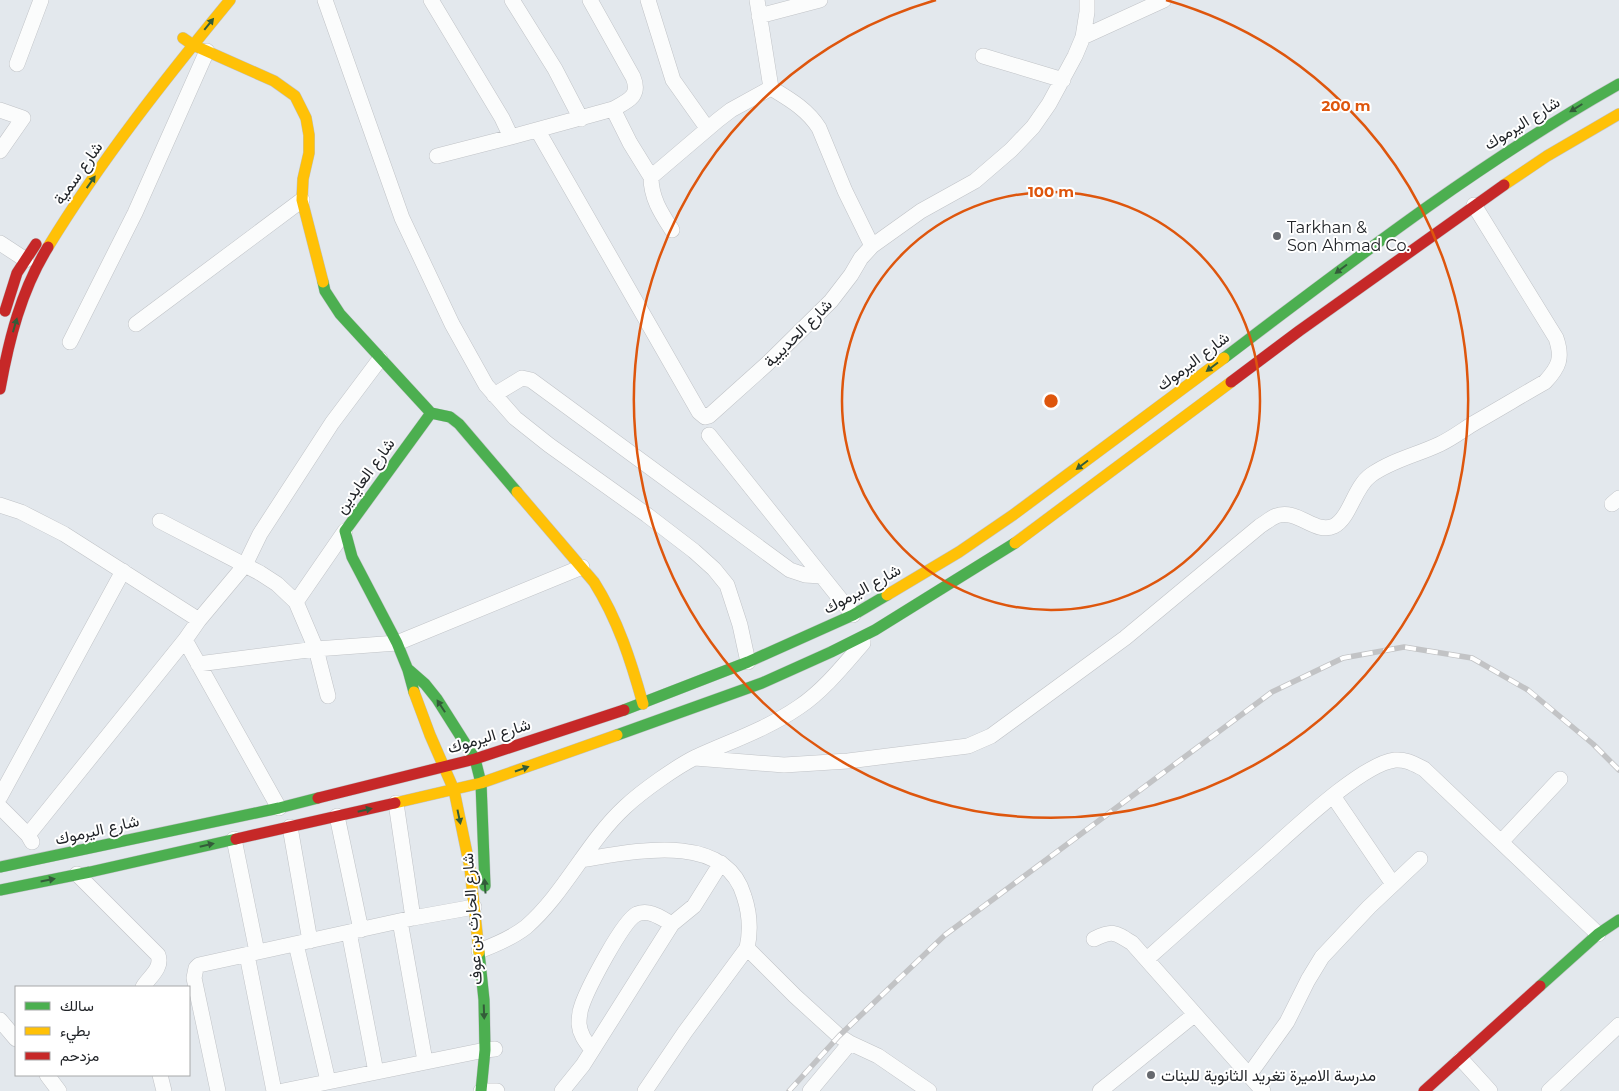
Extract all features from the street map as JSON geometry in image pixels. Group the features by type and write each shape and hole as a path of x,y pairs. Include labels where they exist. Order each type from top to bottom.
{"main road":[{"name":"شارع سمية","path":"0,389 5,361 23,296 46,251 90,182 200,48 230,0"},
{"path":"175,48 186,34 200,48 274,81 295,96 306,118 309,135 309,153 303,180 302,200 325,291 340,314 431,412 450,417 459,424 582,567 606,599 615,618 633,667 643,704"},
{"name":"شارع سمية","path":"2,321 10,290 17,273 88,166 164,64"},
{"name":"شارع اليرموك","path":"0,867 278,808 475,759 643,704 748,662 827,640 875,630 972,572 1050,519 1299,331 1437,216 1516,146 1589,100 1619,84"},
{"name":"شارع اليرموك","path":"0,890 481,783 753,686 827,640 853,615 959,552 1013,516 1376,243 1437,216 1474,206 1547,156 1619,114"},
{"name":"شارع العايدين","path":"431,412 345,531 352,556 397,643 438,754"},
{"name":"شارع العايدين","path":"408,670 425,684 437,699 468,746"},
{"name":"شارع الحارث بن عوف","path":"468,746 475,759 481,783 480,903 484,949 494,992 489,1091"},
{"name":"شارع الحارث بن عوف","path":"438,754 454,790 470,868 480,903"},
{"path":"1424,1091 1598,934 1619,920"},
{"name":"شارع الحارث بن عوف","path":"484,949 488,928"},
{"name":"شارع الحارث بن عوف","path":"481,1091 490,1050"}],"street":[{"path":"17,64 41,0"},
{"path":"325,0 402,218 452,324 474,365 494,395 514,418 647,515 714,569 727,585 740,625 748,662"},
{"path":"430,0 502,118 511,137"},
{"path":"512,0 555,69 581,119"},
{"path":"437,156 581,119 613,109 632,98 636,85 590,0"},
{"path":"648,0 672,80 707,128"},
{"path":"757,0 771,88 796,104 813,118 872,246"},
{"path":"760,16 820,0"},
{"name":"شارع الحديبية","path":"538,131 694,404 705,417 715,411 768,364 831,301 851,275 861,258 872,246 921,211 975,181 996,164 1032,127 1049,104 1063,80 1083,37 1087,0"},
{"path":"1083,37 1164,0"},
{"path":"70,342 135,213 200,48"},
{"path":"984,56 1063,80"},
{"path":"650,177 731,110 771,88"},
{"path":"613,109 650,177 657,206 672,230"},
{"path":"0,110 23,118 0,151"},
{"path":"136,324 302,200"},
{"path":"695,758 762,764 812,764 946,750 968,746 991,736 1125,638 1260,526 1277,516 1290,515 1303,519 1315,527 1328,528 1334,526 1344,517 1354,496 1369,477 1388,464 1441,444 1545,382 1554,372 1559,362 1560,349 1556,338 1474,206"},
{"path":"0,243 26,260"},
{"path":"28,835 245,565 260,534 332,423 380,359"},
{"path":"494,395 522,378 531,380 790,570 805,575 822,576"},
{"path":"709,435 853,615"},
{"path":"0,505 21,512 64,534 199,620"},
{"path":"160,521 245,565 277,584 296,602 316,649 328,696"},
{"path":"296,602 345,531"},
{"path":"198,664 316,649 397,643 582,567"},
{"path":"0,797 123,571"},
{"path":"484,949 512,936 525,927 557,891 612,820 635,798 695,758 770,725 798,708 830,682 875,630"},
{"path":"185,640 278,808"},
{"path":"1147,959 1333,796 1376,767 1395,760 1407,761 1424,770 1598,934"},
{"path":"1501,842 1560,779"},
{"path":"1333,796 1393,884"},
{"path":"396,803 407,919 425,1062"},
{"path":"0,807 28,835 41,859"},
{"path":"337,816 376,1072"},
{"path":"290,827 303,942 328,1081"},
{"path":"234,839 274,1091"},
{"path":"581,860 659,849 704,855 721,863 734,873 743,891 749,912 750,934 746,948 645,1091"},
{"path":"1249,1075 1287,1022 1322,957 1369,907 1420,859"},
{"path":"562,1091 583,1065 672,924 694,906 721,863"},
{"path":"77,874 158,956 159,965 144,986"},
{"path":"218,1091 194,971 199,965 480,903"},
{"path":"592,1050 581,1035 579,1024 581,1006 617,936 633,916 638,914 653,914 672,924"},
{"path":"1094,939 1105,934 1117,933 1132,943 1263,1091"},
{"path":"746,948 818,1018 850,1043 878,1056 929,1091"},
{"path":"1100,1091 1194,1015"},
{"path":"0,1020 15,1038"},
{"path":"1549,1091 1619,1025"},
{"path":"810,1091 850,1043"},
{"path":"293,1090 328,1081 354,1084 376,1072 490,1050"},
{"path":"1460,1059 1490,1091"},
{"path":"48,1076 59,1091"},
{"path":"160,1076 164,1091"},
{"path":"481,1091 497,1091"}],"railway":[{"path":"789,1091 839,1036 945,935 1272,692 1343,658 1404,647 1472,658 1528,690 1593,744 1619,770"}],"traffic: fast":[{"path":"1224,358 1368,250 1466,180 1516,146 1619,84"},
{"path":"323,282 325,291 340,314 431,413 450,417 459,424 517,492"},
{"path":"414,692 408,670 397,643 352,557 345,531 431,413"},
{"path":"617,735 762,683 831,652 875,630 1015,543"},
{"path":"624,710 748,662 853,615 887,595"},
{"path":"409,670 425,684 437,699 475,759 481,783 485,886"},
{"path":"0,867 279,808 318,798"},
{"path":"0,890 236,839"},
{"path":"1540,986 1598,934 1619,920"},
{"path":"479,952 484,1000 485,1050 481,1091"}],"traffic: slow":[{"path":"48,247 134,120 230,0"},
{"path":"183,38 193,45 274,81 295,96 306,118 309,135 309,153 303,179 302,200 323,282"},
{"path":"1504,185 1547,156 1619,114"},
{"path":"887,595 959,552 1013,515 1224,358"},
{"path":"1015,543 1231,382"},
{"path":"517,492 594,582 603,596 623,641 643,704"},
{"path":"414,692 454,790 470,868 479,952"},
{"path":"395,803 481,783 617,735"}],"traffic: jam":[{"path":"1231,382 1299,331 1504,185"},
{"path":"5,311 17,273 36,244"},
{"path":"0,389 23,298 48,247"},
{"path":"318,798 475,759 624,710"},
{"path":"236,839 395,803"},
{"path":"1424,1091 1540,986"}],"place":[{"name":"Tarkhan & Son Ahmad Co.","path":"1277,236"},
{"name":"مدرسة الاميرة تغريد الثانوية للبنات","path":"1151,1075"}]}
